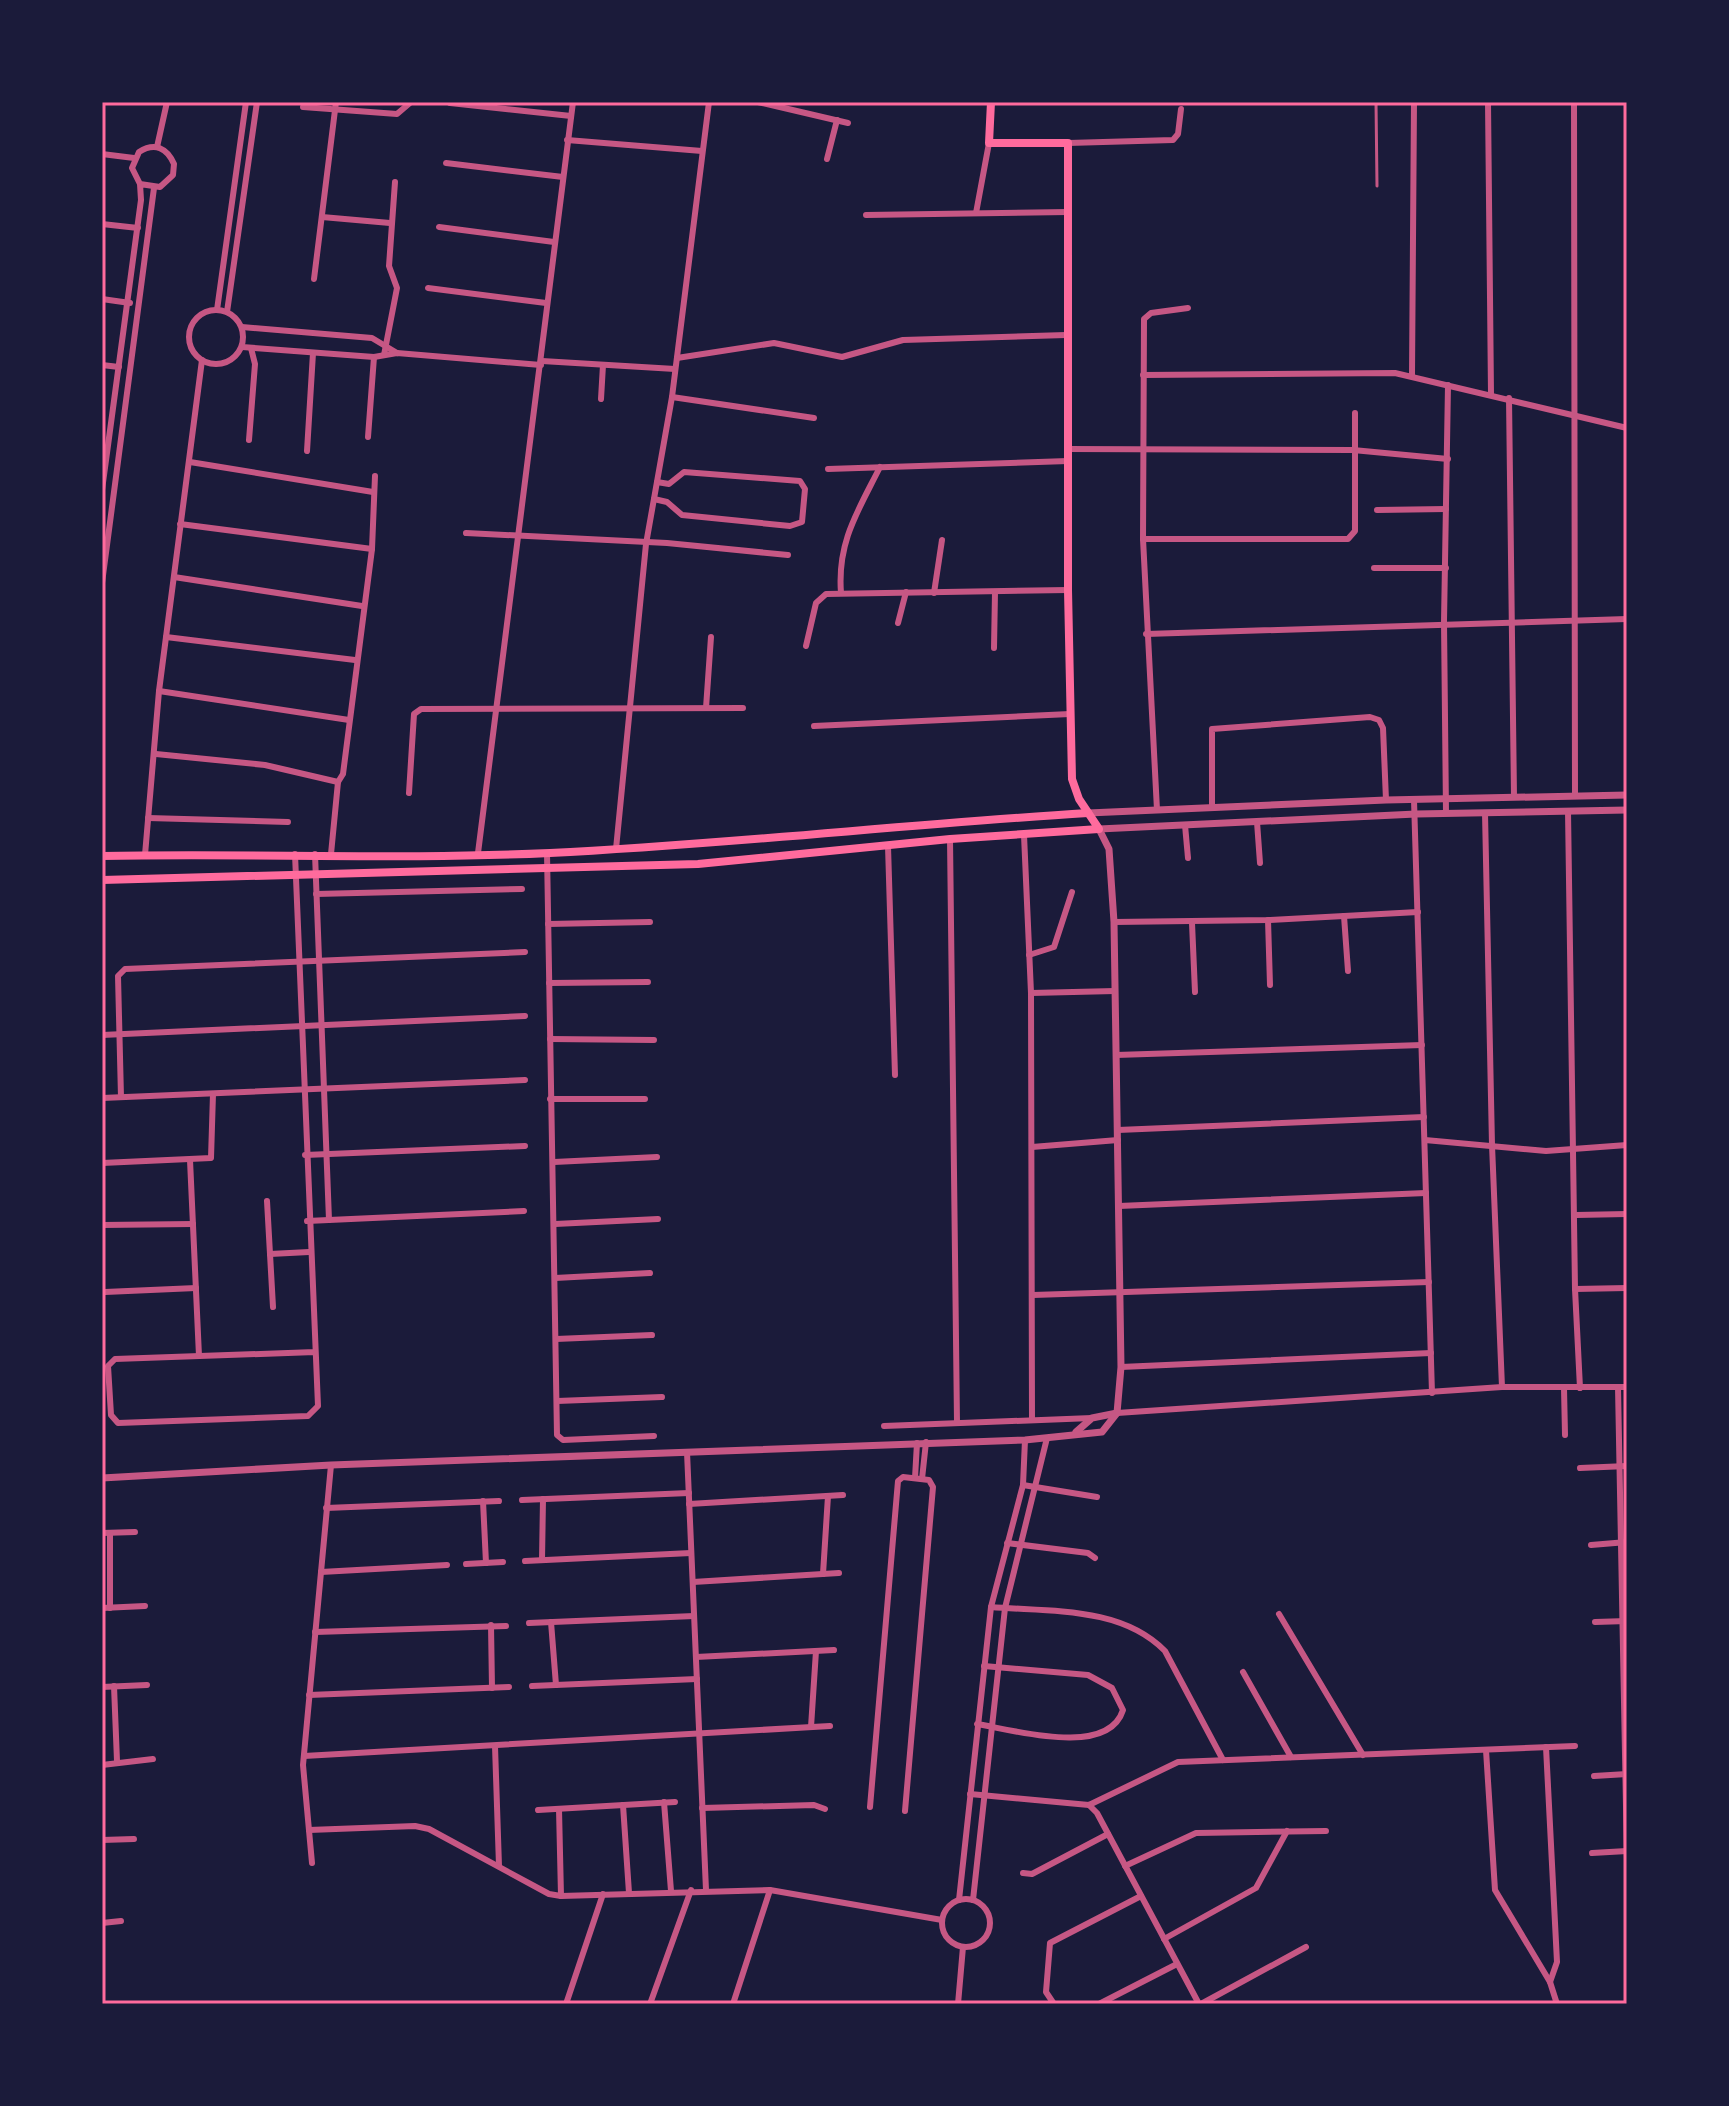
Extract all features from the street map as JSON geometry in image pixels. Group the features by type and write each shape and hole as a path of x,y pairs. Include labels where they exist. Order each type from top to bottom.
{"main road":[{"path":"102,880 296,878 698,864 950,839 1099,829 1072,779 1066,335 1068,143 989,143 991,102"},
{"path":"102,856 547,853 700,845 901,825 1088,813"}],"street":[{"path":"157,147 167,102"},
{"path":"217,310 246,102"},
{"path":"227,312 257,102"},
{"path":"314,279 336,102"},
{"path":"303,107 397,114 411,102"},
{"path":"478,853 573,102"},
{"path":"616,849 646,544 672,397 709,102"},
{"path":"758,102 848,123"},
{"path":"1412,375 1414,102"},
{"path":"1488,102 1491,394"},
{"path":"1574,102 1575,796"},
{"path":"450,103 571,116"},
{"path":"1068,143 1173,140 1178,134 1181,109"},
{"path":"827,159 837,120"},
{"path":"567,140 702,151"},
{"path":"976,213 989,143"},
{"path":"145,147 157,147 170,154 174,164 167,184 154,188 140,184 134,177 134,158 145,147"},
{"path":"102,154 134,158"},
{"path":"446,163 563,177"},
{"path":"384,355 397,288 389,266 395,182"},
{"path":"102,490 106,441 138,228 140,184"},
{"path":"102,581 154,188"},
{"path":"232,204 242,205"},
{"path":"866,215 1068,212"},
{"path":"322,217 390,223"},
{"path":"102,224 138,228"},
{"path":"439,227 554,242"},
{"path":"428,288 546,303"},
{"path":"102,299 137,303"},
{"path":"1157,810 1143,539 1146,316 1188,308"},
{"path":"242,327 242,347 225,363 202,360 193,352 190,327 197,317 217,310 227,312 242,327 372,338 397,353"},
{"path":"677,358 774,343 842,357 903,340 1066,335"},
{"path":"242,347 374,357 397,353 675,369"},
{"path":"249,440 255,364 251,348"},
{"path":"307,451 313,353"},
{"path":"368,437 374,357"},
{"path":"145,855 159,691 202,360"},
{"path":"102,365 119,367"},
{"path":"601,399 603,365"},
{"path":"1143,375 1412,375 1573,412 1627,428"},
{"path":"1446,813 1444,622 1448,385"},
{"path":"672,397 814,418"},
{"path":"1509,398 1514,797"},
{"path":"1143,539 1353,536 1355,413"},
{"path":"106,441 120,442"},
{"path":"1067,449 1353,450 1448,459"},
{"path":"828,469 1068,461"},
{"path":"190,462 373,492"},
{"path":"841,593 841,554 858,506 880,467"},
{"path":"654,499 667,502 682,515 790,526 802,522 805,489 800,481 684,472 669,484 657,482"},
{"path":"331,854 338,782 343,774 355,660 372,549 375,476"},
{"path":"1377,510 1446,509"},
{"path":"180,524 372,549"},
{"path":"466,533 788,555"},
{"path":"934,593 942,540"},
{"path":"1374,568 1446,568"},
{"path":"174,577 362,606"},
{"path":"806,646 819,597 841,593 1068,590"},
{"path":"898,623 906,592"},
{"path":"994,648 995,592"},
{"path":"1146,634 1444,622 1627,619"},
{"path":"166,637 355,660"},
{"path":"706,708 711,637"},
{"path":"159,691 349,720"},
{"path":"409,793 416,710 743,708"},
{"path":"814,726 1070,714"},
{"path":"1212,808 1212,729 1370,717 1379,720 1383,728 1386,800"},
{"path":"156,754 265,765 338,782"},
{"path":"1088,813 1386,800 1627,795"},
{"path":"1414,800 1432,1393"},
{"path":"102,1478 331,1465 1025,1440 1076,1432 1091,1435 1102,1432 1117,1413 1121,1367 1114,922 1109,849 1099,829 1416,814 1627,810"},
{"path":"1568,811 1575,1289 1580,1388"},
{"path":"1485,813 1492,1145 1502,1387"},
{"path":"148,818 288,822"},
{"path":"1257,822 1260,863"},
{"path":"1185,825 1188,858"},
{"path":"1024,835 1031,993 1032,1418"},
{"path":"950,839 957,1422"},
{"path":"888,846 895,1075"},
{"path":"547,853 559,1438 654,1436"},
{"path":"295,854 307,1221 315,1352 318,1406 315,1413 308,1416 118,1423 111,1415 110,1361 315,1352"},
{"path":"315,854 329,1220"},
{"path":"316,894 522,889"},
{"path":"1029,955 1054,947 1072,892"},
{"path":"1114,922 1192,923 1418,912"},
{"path":"1344,916 1348,971"},
{"path":"1268,920 1270,985"},
{"path":"548,924 650,922"},
{"path":"1192,923 1195,992"},
{"path":"121,1097 121,971 525,952"},
{"path":"549,983 648,982"},
{"path":"1031,993 1115,991"},
{"path":"102,1035 525,1016"},
{"path":"550,1039 654,1040"},
{"path":"1116,1055 1422,1045"},
{"path":"102,1098 525,1080"},
{"path":"102,1163 206,1160 213,1153 213,1094"},
{"path":"550,1099 645,1099"},
{"path":"1118,1130 1424,1117"},
{"path":"1032,1147 1118,1140"},
{"path":"1425,1140 1526,1150 1627,1145"},
{"path":"305,1155 525,1146"},
{"path":"554,1162 657,1157"},
{"path":"190,1160 199,1356"},
{"path":"1119,1206 1426,1193"},
{"path":"267,1201 273,1307"},
{"path":"307,1221 524,1211"},
{"path":"1576,1215 1627,1214"},
{"path":"555,1224 658,1219"},
{"path":"102,1225 193,1224"},
{"path":"270,1254 309,1252"},
{"path":"555,1278 650,1273"},
{"path":"1033,1295 1429,1282"},
{"path":"105,1292 196,1288"},
{"path":"1575,1289 1627,1288"},
{"path":"556,1339 652,1335"},
{"path":"1121,1367 1431,1353"},
{"path":"884,1426 1092,1418 1117,1413 1502,1387 1627,1387"},
{"path":"1618,1387 1624,1466 1627,1859"},
{"path":"1564,1388 1565,1435"},
{"path":"557,1401 662,1397"},
{"path":"1076,1432 1092,1418"},
{"path":"973,1900 1005,1608 1038,1487 1047,1438"},
{"path":"959,1900 991,1607 1023,1485 1025,1440"},
{"path":"918,1479 926,1442"},
{"path":"917,1443 918,1479"},
{"path":"687,1452 706,1890"},
{"path":"312,1863 304,1756 331,1465"},
{"path":"1580,1468 1624,1466"},
{"path":"870,1807 898,1481 903,1477 929,1480 933,1487 905,1811"},
{"path":"1023,1485 1097,1497"},
{"path":"522,1500 689,1493"},
{"path":"689,1504 843,1495"},
{"path":"823,1574 828,1496"},
{"path":"542,1560 543,1499"},
{"path":"483,1501 486,1563"},
{"path":"326,1508 499,1501"},
{"path":"110,1608 106,1533 135,1532"},
{"path":"1591,1545 1625,1542"},
{"path":"1007,1543 1088,1553 1095,1558"},
{"path":"525,1561 691,1553"},
{"path":"466,1564 503,1562"},
{"path":"321,1572 447,1565"},
{"path":"693,1582 839,1573"},
{"path":"102,1608 145,1606"},
{"path":"991,1607 1107,1617 1157,1643 1165,1651 1223,1760"},
{"path":"1279,1614 1363,1755"},
{"path":"529,1623 694,1616"},
{"path":"1595,1622 1624,1621"},
{"path":"551,1622 556,1685"},
{"path":"491,1625 492,1688"},
{"path":"315,1632 506,1626"},
{"path":"696,1657 834,1650"},
{"path":"811,1727 816,1651"},
{"path":"977,1724 1079,1740 1116,1723 1123,1710 1112,1688 1088,1675 984,1666"},
{"path":"1243,1672 1291,1757"},
{"path":"532,1686 697,1679"},
{"path":"102,1687 147,1685"},
{"path":"114,1686 117,1761"},
{"path":"309,1695 509,1687"},
{"path":"304,1756 830,1726"},
{"path":"495,1746 499,1866"},
{"path":"970,1794 1089,1805 1167,1765 1575,1746"},
{"path":"1546,1747 1557,1962 1550,1982"},
{"path":"1486,1750 1495,1890 1550,1982 1557,2004"},
{"path":"102,1765 153,1759"},
{"path":"1594,1776 1627,1774"},
{"path":"664,1802 671,1891"},
{"path":"538,1810 675,1802"},
{"path":"623,1805 629,1893"},
{"path":"702,1808 814,1805 825,1809"},
{"path":"1089,1805 1108,1834 1200,2004 1306,1947"},
{"path":"559,1809 561,1896"},
{"path":"309,1830 415,1826 429,1829 561,1896 770,1890 942,1920"},
{"path":"1164,1939 1256,1888 1287,1831"},
{"path":"1125,1866 1196,1833 1326,1831"},
{"path":"1023,1873 1032,1874 1108,1834"},
{"path":"102,1840 134,1839"},
{"path":"1592,1853 1627,1851"},
{"path":"650,2004 691,1890"},
{"path":"733,2004 770,1890"},
{"path":"566,2004 603,1894"},
{"path":"1054,2004 1046,1992 1050,1943 1141,1896"},
{"path":"959,1900 973,1900 985,1908 989,1928 982,1941 963,1947 945,1934 942,1920 945,1911 959,1900"},
{"path":"102,1923 121,1921"},
{"path":"958,2004 963,1947"},
{"path":"1099,2004 1177,1964"}],"lane":[{"path":"1376,102 1377,186"}]}
